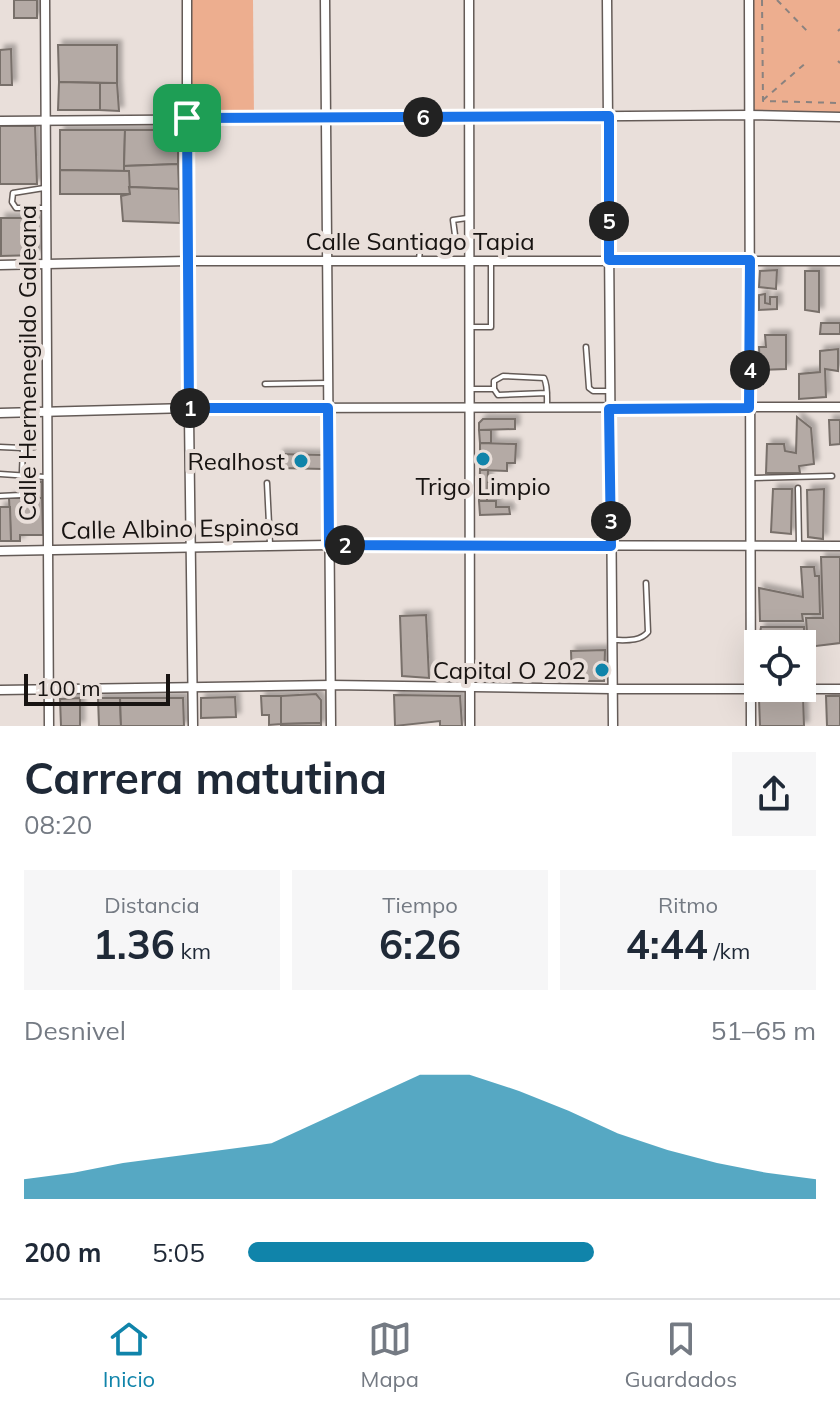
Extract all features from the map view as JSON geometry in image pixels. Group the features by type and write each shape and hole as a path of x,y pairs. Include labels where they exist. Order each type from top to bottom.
{"street":[{"name":"Calle Hermenegildo Galeana","path":"45,0 49,726"},
{"path":"187,0 193,726"},
{"path":"325,0 331,726"},
{"path":"469,0 470,726"},
{"path":"607,0 613,726"},
{"path":"749,0 750,630"},
{"path":"0,121 748,115 840,117"},
{"name":"Calle Santiago Tapia","path":"0,265 187,261 840,261"},
{"path":"0,413 189,408 840,407"},
{"name":"Calle Albino Espinosa","path":"0,551 329,545 840,546"},
{"path":"0,690 331,685 744,689"},
{"path":"816,689 840,689"},
{"path":"750,702 751,726"}],"lane":[{"path":"46,188 15,192 11,198 16,208 46,208"},
{"path":"419,261 421,242 452,239 455,235 453,220 470,217"},
{"path":"470,327 491,327 491,261"},
{"path":"586,347 589,388 608,391"},
{"path":"547,393 501,395 494,389 494,381 498,376 541,377 546,380 547,393 547,409"},
{"path":"265,384 328,383"},
{"path":"469,389 494,389"},
{"path":"0,447 34,447"},
{"path":"0,496 21,495 23,448"},
{"path":"0,474 49,478"},
{"path":"750,478 832,476"},
{"path":"267,483 270,546"},
{"path":"798,488 799,546"},
{"path":"611,640 637,639 648,632 646,583"}],"path":[{"path":"762,0 763,101"},
{"path":"777,0 808,32"},
{"path":"763,101 808,61"},
{"path":"763,101 840,103"}],"shaded area":[{"path":"187,0 253,0 254,119 187,118"},
{"path":"749,0 840,0 840,117 748,115"}],"building":[{"path":"14,0 37,0 37,18 14,18"},
{"path":"58,45 117,45 117,83 59,82"},
{"path":"11,49 12,85 0,85 0,50"},
{"path":"59,82 100,83 100,110 58,110"},
{"path":"100,83 117,83 119,111 100,110"},
{"path":"0,126 35,126 37,184 0,184"},
{"path":"60,130 125,130 124,171 60,170"},
{"path":"125,130 178,130 178,164 124,166"},
{"path":"178,164 179,189 129,187 129,171 124,171 124,166"},
{"path":"60,170 129,171 130,194 60,194"},
{"path":"129,187 179,189 180,223 123,221 121,196 130,194"},
{"path":"1,218 38,218 38,255 1,256"},
{"path":"777,270 776,289 759,287 760,271"},
{"path":"805,271 819,271 819,312 805,310"},
{"path":"765,294 765,303 770,304 770,297 777,297 777,309 759,310 759,295"},
{"path":"821,323 840,323 840,334 820,334"},
{"path":"765,335 786,335 786,369 760,370 759,347 766,347"},
{"path":"838,349 838,371 825,369 826,397 799,399 799,374 820,372 820,351"},
{"path":"797,417 811,428 814,464 799,466 800,473 766,473 767,444 784,444 785,451 796,453"},
{"path":"483,419 515,419 515,429 479,430"},
{"path":"829,420 840,420 840,444 830,445"},
{"path":"479,430 491,430 491,443 480,443"},
{"path":"480,443 516,444 515,463 507,463 507,471 480,470"},
{"name":"Realhost","path":"279,454 322,455 323,469 279,468"},
{"path":"480,470 488,470 487,501 479,501"},
{"path":"29,482 42,482 42,498 30,498"},
{"path":"773,489 792,489 791,534 771,532"},
{"path":"824,489 823,539 808,537 807,490"},
{"path":"9,498 42,498 43,535 20,535 20,541 11,541"},
{"path":"479,501 496,501 496,507 509,507 510,514 480,515"},
{"path":"0,507 10,507 11,541 0,541"},
{"path":"821,557 840,557 840,643 816,646 816,630 807,630 806,618 823,618"},
{"path":"801,567 814,567 815,576 819,576 820,614 802,614 803,621 760,621 759,588 803,597"},
{"path":"426,615 429,678 402,676 400,616"},
{"path":"761,627 804,627 804,630 760,630"},
{"path":"605,650 604,681 572,681 571,651"},
{"path":"316,694 321,700 321,723 281,724 281,696"},
{"path":"394,695 460,696 462,726 440,726 440,721 395,726"},
{"path":"261,696 281,696 281,724 269,725 269,715 262,715"},
{"path":"826,696 840,696 840,726 827,726"},
{"path":"235,697 236,717 201,718 201,698"},
{"path":"80,698 80,726 61,726 60,699"},
{"path":"98,698 120,698 121,726 99,726"},
{"path":"120,698 183,698 184,726 121,726"},
{"path":"759,702 803,702 804,726 760,726"},
{"path":"321,723 321,726 281,726 281,724"}],"place":[{"name":"Trigo Limpio","path":"483,459"},
{"name":"Realhost","path":"301,461"},
{"name":"Capital O 202","path":"602,670"}],"route":[{"path":"609,116 609,260 750,260 749,408 609,409 611,546 329,545 328,408 189,408 187,118 609,116"}]}
